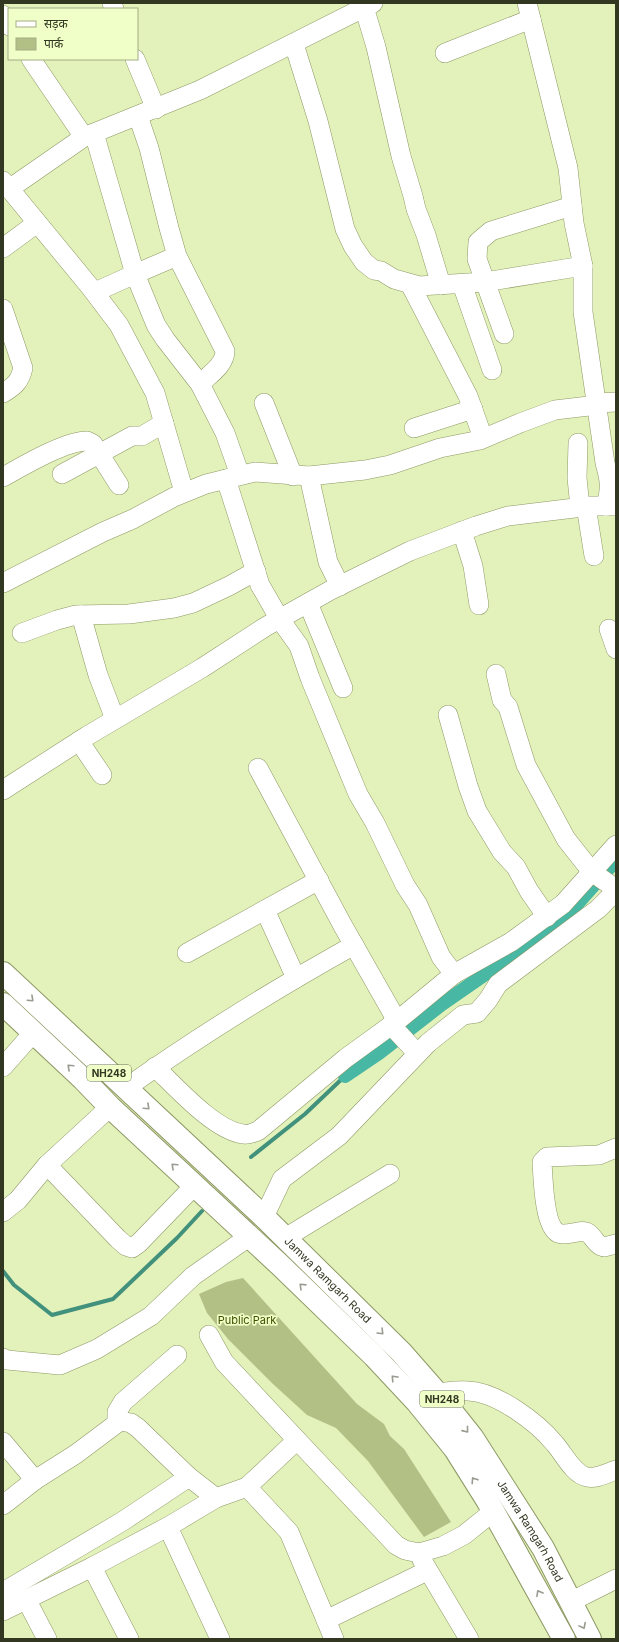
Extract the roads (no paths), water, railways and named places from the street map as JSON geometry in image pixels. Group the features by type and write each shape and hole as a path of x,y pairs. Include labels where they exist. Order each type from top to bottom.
{"highway":[{"name":"Jamwa Ramgarh Road","path":"3,973 243,1197 401,1352 437,1393 472,1437 505,1487 542,1548 590,1639"},
{"name":"Jamwa Ramgarh Road","path":"3,1004 110,1107 250,1236 374,1356 417,1402 455,1449 491,1505 564,1639"},
{"path":"491,1505 505,1487"}],"street":[{"path":"184,492 152,386 119,326 95,292 6,185 89,135 200,90 294,44 368,5 401,156 416,209 426,235 441,285"},
{"path":"3,790 79,741 202,668 279,618 410,551 462,531 508,516 583,507 611,506 609,401 583,312 583,266 574,223 568,168 529,11 445,53"},
{"path":"294,44 318,121 345,228 353,246 364,262 374,270 381,271 394,279 419,286 485,282 583,266"},
{"path":"32,60 89,135 135,274 156,325 164,339 200,384 225,433 233,477 260,585 279,618 299,646 310,678 358,794 375,823 405,885 418,905 441,957 454,974"},
{"path":"135,60 156,109"},
{"path":"138,116 149,148 168,228 177,256 225,351 225,357 222,363 200,384"},
{"path":"504,334 477,259 478,242 484,235 504,227 572,206"},
{"path":"3,248 37,223"},
{"path":"95,292 177,256"},
{"path":"410,284 468,396 483,438"},
{"path":"462,284 492,370"},
{"path":"3,308 23,368 18,383 3,392"},
{"path":"3,583 103,532 133,520 184,492 206,484 255,472 272,472 301,476 365,470 390,465 440,448 483,438 555,410 589,406 609,401"},
{"path":"264,403 301,476 328,562 340,586"},
{"path":"414,428 473,409"},
{"path":"62,474 132,436 142,436 164,423"},
{"path":"3,477 34,460 74,443 87,441 93,444 119,485"},
{"path":"578,443 578,478 594,556"},
{"path":"462,531 473,566 479,605"},
{"path":"22,633 57,620 81,615 129,614 174,608 193,603 212,595 256,571"},
{"path":"308,603 343,688"},
{"path":"81,615 98,675 115,719"},
{"path":"609,629 616,649"},
{"path":"496,674 502,700 508,707 526,765 566,839 606,883"},
{"path":"448,715 468,786 477,811 502,852 516,868 529,891 547,917"},
{"path":"79,741 102,775"},
{"path":"258,768 354,945 394,1025 413,1048"},
{"path":"264,1217 282,1179 339,1136 413,1048 463,1015 477,1013 488,1000 498,984 598,909 616,845"},
{"path":"187,953 318,880"},
{"path":"155,1067 210,1117 230,1130 242,1134 249,1134 258,1131 271,1122 346,1058 394,1025 454,974 511,942 563,904 606,883"},
{"path":"265,910 296,978"},
{"path":"126,1088 155,1067 296,978 354,945"},
{"path":"3,1067 33,1033"},
{"path":"3,1212 18,1200 47,1165 110,1107"},
{"path":"616,1148 599,1155 547,1157 542,1162 547,1211 553,1229 564,1234 584,1231 588,1232 600,1246 604,1247 616,1244"},
{"path":"47,1165 118,1239 126,1246 132,1248 199,1189"},
{"path":"284,1238 390,1174"},
{"path":"3,1358 60,1365 97,1349 151,1316 193,1276 250,1236"},
{"path":"209,1335 224,1362 396,1544 405,1550 419,1553 443,1546 464,1535 491,1505"},
{"path":"117,1423 117,1412 123,1402 178,1355"},
{"path":"437,1393 468,1390 491,1396 533,1423 554,1443 577,1472 586,1477 596,1477 616,1470"},
{"path":"3,1505 35,1480 76,1454 120,1421 135,1425 189,1477 216,1498"},
{"path":"3,1612 168,1527 216,1498 247,1487 297,1440"},
{"path":"3,1442 35,1480"},
{"path":"3,1592 123,1521 189,1477"},
{"path":"247,1487 289,1532 334,1639"},
{"path":"168,1527 220,1639"},
{"path":"419,1553 427,1571 468,1639"},
{"path":"92,1567 129,1639"},
{"path":"326,1620 427,1571"},
{"path":"570,1602 616,1579"},
{"path":"26,1599 47,1639"}],"waterway":[{"path":"345,1076 379,1053 442,1004 568,914 616,860"},
{"path":"251,1157 305,1114 345,1076"},
{"path":"3,1271 14,1285 52,1315 113,1299 177,1238 202,1211"}],"park label":[{"name":"Public Park","path":"247,1320"}]}
